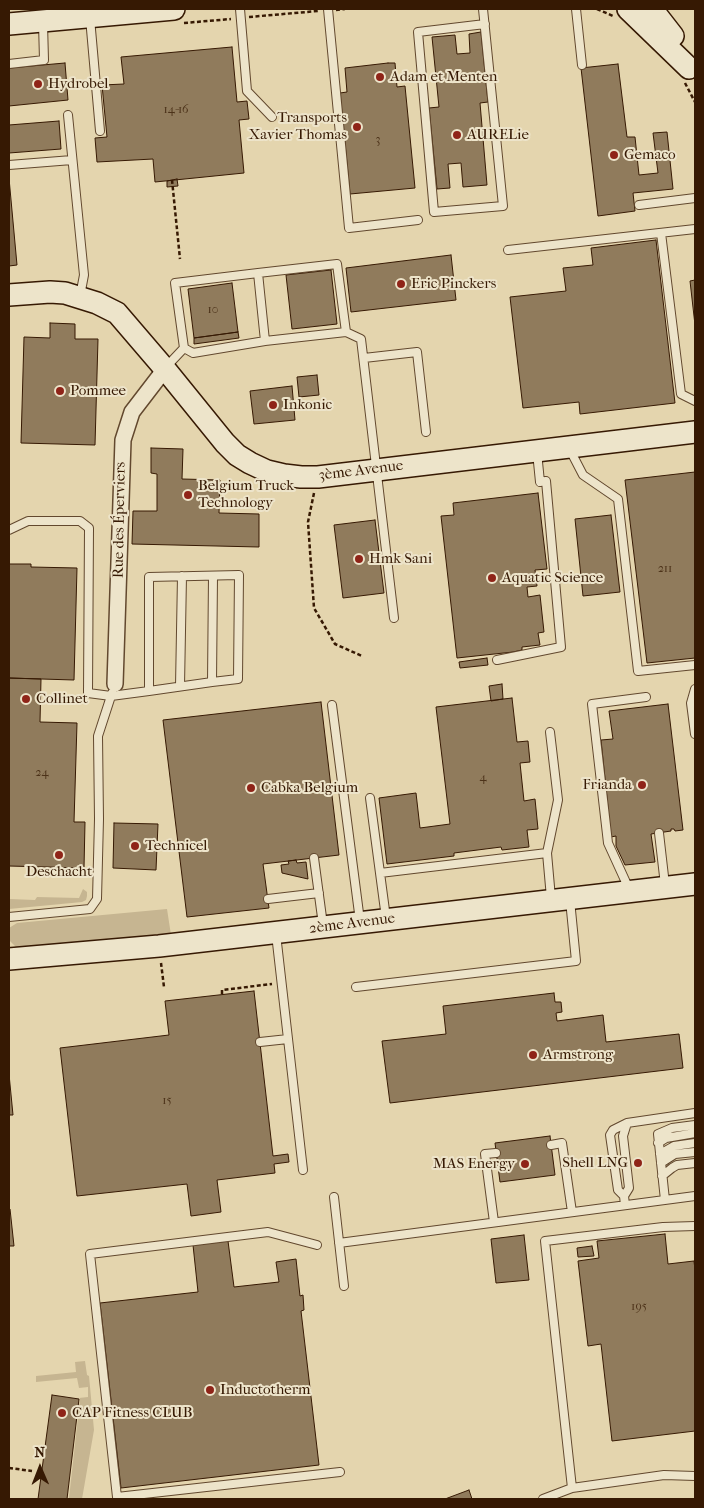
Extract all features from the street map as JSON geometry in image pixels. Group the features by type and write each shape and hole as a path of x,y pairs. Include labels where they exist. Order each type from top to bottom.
{"street":[{"path":"9,24 43,21 89,13 174,9"},
{"path":"628,9 692,73"},
{"path":"652,9 672,35 692,73"},
{"name":"3ème Avenue","path":"9,295 50,292 65,293 80,296 117,313 224,443 237,455 267,471 301,477 318,477 695,432"},
{"name":"Rue des Éperviers","path":"113,690 123,440 132,412 165,369"},
{"name":"2ème Avenue","path":"9,959 159,946 695,884"}],"lane":[{"path":"240,9 246,91 272,117"},
{"path":"328,9 348,228 418,220"},
{"path":"483,9 485,24 503,206 434,212 418,32 485,24"},
{"path":"576,9 582,65"},
{"path":"89,13 100,131"},
{"path":"9,64 44,60 43,21"},
{"path":"68,114 84,275 80,296"},
{"path":"9,166 72,160"},
{"path":"639,205 695,198"},
{"path":"508,250 695,229"},
{"path":"661,232 681,394 695,400"},
{"path":"184,348 175,283 337,264 346,332"},
{"path":"258,273 265,342"},
{"path":"184,348 193,352 346,332 361,339 394,618"},
{"path":"165,369 184,348"},
{"path":"364,358 417,352 426,432"},
{"path":"569,446 583,475 618,499 638,670 695,665"},
{"path":"497,660 562,646 546,481 540,482 536,450"},
{"path":"9,530 28,521 80,521 89,528 88,693 113,690 149,691 238,679 239,575 149,577 149,691"},
{"path":"180,686 182,576"},
{"path":"212,682 213,576"},
{"path":"695,689 690,702 695,734"},
{"path":"9,917 90,909 97,899 99,819 98,736 113,690"},
{"path":"630,891 608,843 592,704 646,697"},
{"path":"332,705 360,923"},
{"path":"356,987 576,961 561,899 547,853 558,800 550,732"},
{"path":"370,798 387,920"},
{"path":"659,833 666,887"},
{"path":"380,873 547,853"},
{"path":"314,858 323,927"},
{"path":"268,898 319,892"},
{"path":"275,933 303,1170"},
{"path":"260,1042 288,1039"},
{"path":"624,1196 618,1190 610,1135 613,1130 627,1123 695,1113"},
{"path":"625,1205 624,1196 629,1188 623,1136 627,1123"},
{"path":"665,1200 658,1134 663,1131 695,1125"},
{"path":"658,1143 666,1138 695,1134"},
{"path":"551,1145 562,1143 572,1212"},
{"path":"660,1154 674,1146 695,1143"},
{"path":"661,1163 675,1154 695,1152"},
{"path":"494,1222 485,1154 496,1153"},
{"path":"662,1176 678,1165 695,1163"},
{"path":"339,1242 695,1196"},
{"path":"334,1197 344,1286"},
{"path":"572,1488 545,1241 663,1227 695,1226"},
{"path":"317,1245 268,1232 90,1254 117,1496 340,1472"},
{"path":"542,1499 572,1488 664,1475 695,1476"}],"path":[{"path":"172,180 180,259"},
{"path":"318,477 308,522 314,608 335,644 362,656"},
{"path":"159,946 164,988"},
{"path":"222,994 222,990 281,983"},
{"path":"9,1468 32,1472"}],"shaded area":[{"path":"83,889 87,892 87,896 86,900 82,902 9,909 9,899 35,900 37,897 79,898"},
{"path":"167,909 171,935 22,947 16,947 9,940 9,928 17,923"},
{"path":"85,1361 87,1375 89,1376 94,1430 82,1499 71,1499 69,1498 79,1398 88,1397 88,1387 79,1388 77,1378 36,1382 36,1376 76,1372 75,1362"}],"building":[{"name":"AURELie","path":"481,32 488,102 480,103 487,185 463,187 461,163 448,164 450,188 437,189 429,108 439,107 432,37 455,35 457,54 470,53 469,34"},
{"path":"232,47 237,102 247,101 249,119 239,120 244,173 155,182 153,159 97,162 95,138 107,137 102,85 124,84 121,57"},
{"name":"Hydrobel","path":"65,63 68,100 9,106 9,68"},
{"path":"395,63 397,87 405,86 415,188 350,194 340,93 347,92 345,68"},
{"name":"Gemaco","path":"618,64 627,137 635,137 639,175 658,173 653,133 667,132 673,189 633,193 635,211 598,216 581,68"},
{"path":"59,121 61,149 9,153 9,125"},
{"path":"9,178 17,265 9,266"},
{"path":"177,179 178,186 167,187 167,181"},
{"path":"656,240 675,403 580,414 579,402 523,408 510,297 566,291 563,268 593,265 591,248"},
{"name":"Eric Pinckers","path":"451,255 456,300 351,312 346,268"},
{"path":"331,270 337,324 292,329 286,275"},
{"path":"695,280 695,325 690,281"},
{"path":"232,283 238,332 194,338 188,289"},
{"name":"Pommee","path":"50,323 75,324 75,339 98,339 95,445 21,443 24,337 50,338"},
{"path":"238,332 239,338 194,344 194,338"},
{"path":"317,375 319,395 299,397 297,377"},
{"name":"Inkonic","path":"292,386 295,420 254,424 250,391"},
{"name":"Belgium Truck Technology","path":"151,448 183,449 182,479 220,480 219,513 259,514 259,547 132,544 133,511 157,511 157,474 151,473"},
{"path":"695,472 695,658 647,663 625,480"},
{"name":"Aquatic Science","path":"538,493 547,569 535,570 537,586 527,587 528,597 540,595 544,632 538,633 540,645 522,647 522,650 513,652 457,658 441,516 454,515 453,503"},
{"path":"611,515 620,592 583,596 575,519"},
{"name":"Hmk Sani","path":"375,520 384,593 343,598 334,525"},
{"path":"9,564 31,564 31,567 77,568 74,680 9,678"},
{"path":"487,658 488,665 460,668 459,662"},
{"path":"9,678 41,679 40,722 77,723 74,822 85,822 84,868 9,866"},
{"path":"502,684 503,699 491,701 489,686"},
{"path":"512,698 517,742 528,741 530,762 520,763 524,801 535,799 538,829 527,830 529,847 502,850 501,847 454,853 454,856 387,864 379,798 416,793 420,828 450,824 436,707"},
{"name":"Cabka Belgium","path":"321,702 339,855 263,864 269,908 187,917 163,720"},
{"name":"Frianda","path":"668,704 683,830 675,831 671,829 671,831 651,834 655,862 625,865 616,846 616,836 611,837 601,740 613,739 609,711"},
{"name":"Technicel","path":"114,823 158,824 156,870 113,868"},
{"path":"296,860 297,863 306,862 308,879 282,873 281,865 289,864 288,861"},
{"path":"254,991 273,1156 288,1154 289,1162 274,1164 275,1173 217,1180 221,1212 191,1216 187,1184 77,1196 60,1048 169,1035 165,1001"},
{"name":"Armstrong","path":"554,993 555,1002 561,1002 562,1012 556,1013 557,1021 603,1015 606,1042 679,1034 683,1068 390,1103 382,1041 446,1034 443,1006"},
{"path":"9,1074 13,1115 9,1115"},
{"name":"MAS Energy","path":"550,1136 555,1175 500,1182 495,1143"},
{"path":"10,1209 14,1246 9,1246"},
{"path":"665,1234 668,1264 694,1261 695,1431 612,1441 601,1344 588,1346 578,1261 599,1258 597,1241"},
{"path":"524,1235 529,1280 496,1283 491,1239"},
{"name":"Inductotherm","path":"228,1241 234,1287 279,1282 276,1262 296,1259 300,1296 303,1295 304,1310 301,1311 319,1465 121,1488 100,1303 198,1292 193,1245"},
{"path":"592,1246 594,1256 578,1257 577,1248"},
{"path":"52,1395 79,1399 67,1499 38,1499"},
{"path":"469,1490 472,1499 445,1499"}],"place":[{"name":"Adam et Menten","path":"380,77"},
{"name":"Hydrobel","path":"38,84"},
{"name":"Transports Xavier Thomas","path":"357,127"},
{"name":"AURELie","path":"457,135"},
{"name":"Gemaco","path":"614,155"},
{"name":"Eric Pinckers","path":"401,284"},
{"name":"Pommee","path":"60,391"},
{"name":"Inkonic","path":"273,405"},
{"name":"Belgium Truck Technology","path":"188,495"},
{"name":"Hmk Sani","path":"359,559"},
{"name":"Aquatic Science","path":"492,578"},
{"name":"Collinet","path":"26,699"},
{"name":"Frianda","path":"642,785"},
{"name":"Cabka Belgium","path":"251,788"},
{"name":"Technicel","path":"135,846"},
{"name":"Deschacht","path":"59,855"},
{"name":"Armstrong","path":"533,1055"},
{"name":"Shell LNG","path":"638,1163"},
{"name":"MAS Energy","path":"525,1164"},
{"name":"Inductotherm","path":"210,1390"},
{"name":"CAP Fitness CLUB","path":"62,1413"}]}
